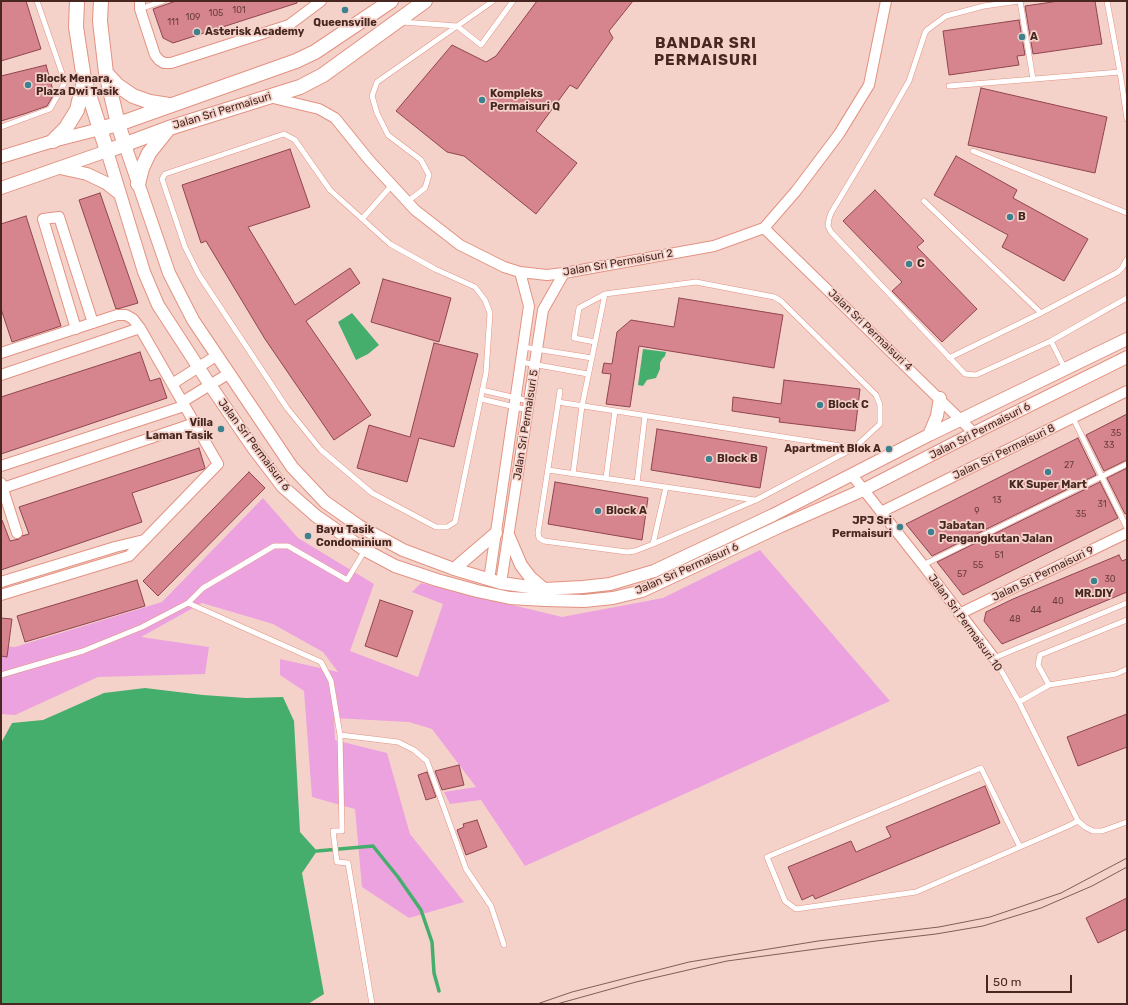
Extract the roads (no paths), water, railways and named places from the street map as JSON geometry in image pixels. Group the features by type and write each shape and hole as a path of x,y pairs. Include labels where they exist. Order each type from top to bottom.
{"main road":[{"path":"77,1 76,27 84,79 107,151"},
{"path":"101,1 100,21 106,73 118,124 125,144"},
{"name":"Jalan Sri Permaisuri","path":"100,129 296,61 315,52 391,1"},
{"name":"Jalan Sri Permaisuri","path":"107,151 169,128 300,87 323,75 425,1"},
{"path":"106,73 117,85 133,96 150,102 171,105"},
{"path":"53,141 66,128 77,110 83,89 84,79"},
{"path":"138,184 142,168 149,153 169,128"}],"street":[{"path":"140,5 156,55 159,60 164,63 171,63 289,25 321,1"},
{"path":"885,4 895,1"},
{"name":"Jalan Sri Permaisuri 2","path":"268,96 319,110 335,118 369,160 407,202 460,245 504,267 520,272 547,275 564,273 714,246 764,228 796,191 839,134 869,85 885,4"},
{"name":"Jalan Sri Permaisuri","path":"1,157 53,141 100,129"},
{"name":"Jalan Sri Permaisuri 6","path":"125,144 169,274 193,320 292,467 325,502 359,526 403,550 495,583 544,589 583,587 610,584 654,571 773,516 929,435 1127,339"},
{"name":"Jalan Sri Permaisuri","path":"1,188 107,151"},
{"name":"Jalan Sri Permaisuri 6","path":"107,151 144,272 158,304 210,386 283,487 316,516 365,550 395,566 437,580 510,598 584,601 613,598 642,591 780,526 863,490 1127,357"},
{"path":"58,168 87,174 106,183 120,194"},
{"path":"76,329 43,220 59,217 93,323"},
{"name":"Jalan Sri Permaisuri 4","path":"764,228 940,398 974,433"},
{"name":"Jalan Sri Permaisuri 5","path":"495,583 496,534 528,306 520,272"},
{"name":"Jalan Sri Permaisuri 5","path":"495,583 508,537 543,310 564,273"},
{"path":"1,353 117,315 126,315 133,319 140,328 218,464 129,556 1,595"},
{"path":"1,375 140,328"},
{"path":"172,384 216,356"},
{"path":"1,466 183,404 228,374"},
{"name":"Jalan Sri Permaisuri 8","path":"881,512 1127,391"},
{"path":"929,435 937,416 940,398"},
{"path":"17,533 2,486 194,423"},
{"name":"Jalan Sri Permaisuri 10","path":"852,475 994,658"},
{"name":"Jalan Sri Permaisuri 9","path":"959,614 1127,533"},
{"path":"454,569 496,534"},
{"path":"508,537 521,565 530,577 544,589"},
{"path":"1,582 114,547 144,540"},
{"path":"477,591 495,583 510,598"}],"lane":[{"path":"1,127 50,110 65,82 37,1"},
{"path":"140,5 163,1"},
{"path":"407,202 425,188 429,175 421,160 388,135 377,113 372,96 377,82 493,1"},
{"path":"396,22 457,26 480,45 513,1"},
{"path":"1033,79 1019,1 984,6 946,16 927,30 909,81 829,219 828,226 831,232 965,374 976,376 1051,341 1127,298"},
{"path":"1107,1 1127,119"},
{"path":"949,86 1120,72"},
{"path":"284,134 295,140 330,190 362,219 390,244 435,269 475,287 485,300 490,313 486,373 455,522 447,527 436,527 372,493 321,450 287,408 199,275 185,247 162,179 165,174 284,134"},
{"path":"973,151 1127,213"},
{"path":"362,219 392,185"},
{"path":"924,202 1041,313"},
{"path":"949,358 1041,313 1118,272 1127,259"},
{"path":"560,391 538,533 539,538 544,541 627,552 635,551 653,544 756,500 854,448 880,424 880,405 876,395 781,301 774,297 696,282 605,294 579,308 574,338 595,342"},
{"path":"573,474 582,406 605,294"},
{"path":"1051,341 1066,369"},
{"path":"523,347 592,358"},
{"path":"520,362 588,374"},
{"path":"482,390 515,403 529,406"},
{"path":"480,399 529,406"},
{"path":"558,402 854,448"},
{"path":"606,478 615,411"},
{"path":"636,483 645,416"},
{"path":"1074,418 1127,528"},
{"path":"923,565 1127,464"},
{"path":"548,470 756,500"},
{"path":"653,544 666,487"},
{"path":"1,675 83,651 142,627 188,604 203,588 274,546 288,546 347,580 365,550"},
{"path":"994,658 1127,603"},
{"path":"188,604 322,662 331,681 340,735 342,831 333,831 337,862 348,863 372,1004"},
{"path":"1049,684 1038,665 1040,655 1127,620"},
{"name":"Jalan Sri Permaisuri 10","path":"994,658 1019,702 1078,821"},
{"path":"1019,702 1049,684 1116,674 1127,669"},
{"path":"340,735 398,742 414,750 427,761 466,869 491,906 504,945"},
{"path":"1020,847 982,768 767,857 785,901 796,909 916,892 1020,847 1078,821 1085,827 1094,831 1102,831 1127,822"}],"waterway":[{"path":"317,851 373,846 398,877 421,910 432,942 434,973 439,991"}],"tram line":[{"path":"537,1004 572,992 689,962 818,941 939,927 990,917 1061,893 1127,858"},
{"path":"557,1004 636,982 727,961 936,934 983,926 1041,908 1092,886 1127,867"}],"place":[{"name":"Queensville","path":"345,10"},
{"name":"Asterisk Academy","path":"197,32"},
{"name":"A","path":"1022,37"},
{"name":"Block Menara, Plaza Dwi Tasik","path":"28,85"},
{"name":"Kompleks Permaisuri Q","path":"482,100"},
{"name":"B","path":"1010,217"},
{"name":"C","path":"909,264"},
{"name":"Block C","path":"820,405"},
{"name":"Villa Laman Tasik","path":"221,429"},
{"name":"Apartment Blok A","path":"889,449"},
{"name":"Block B","path":"709,459"},
{"name":"KK Super Mart","path":"1048,472"},
{"name":"Block A","path":"598,511"},
{"name":"JPJ Sri Permaisuri","path":"900,527"},
{"name":"Jabatan Pengangkutan Jalan","path":"931,532"},
{"name":"Bayu Tasik Condominium","path":"308,536"},
{"name":"MR.DIY","path":"1094,581"}],"district":[{"name":"BANDAR SRI PERMAISURI","path":"706,52"}]}
